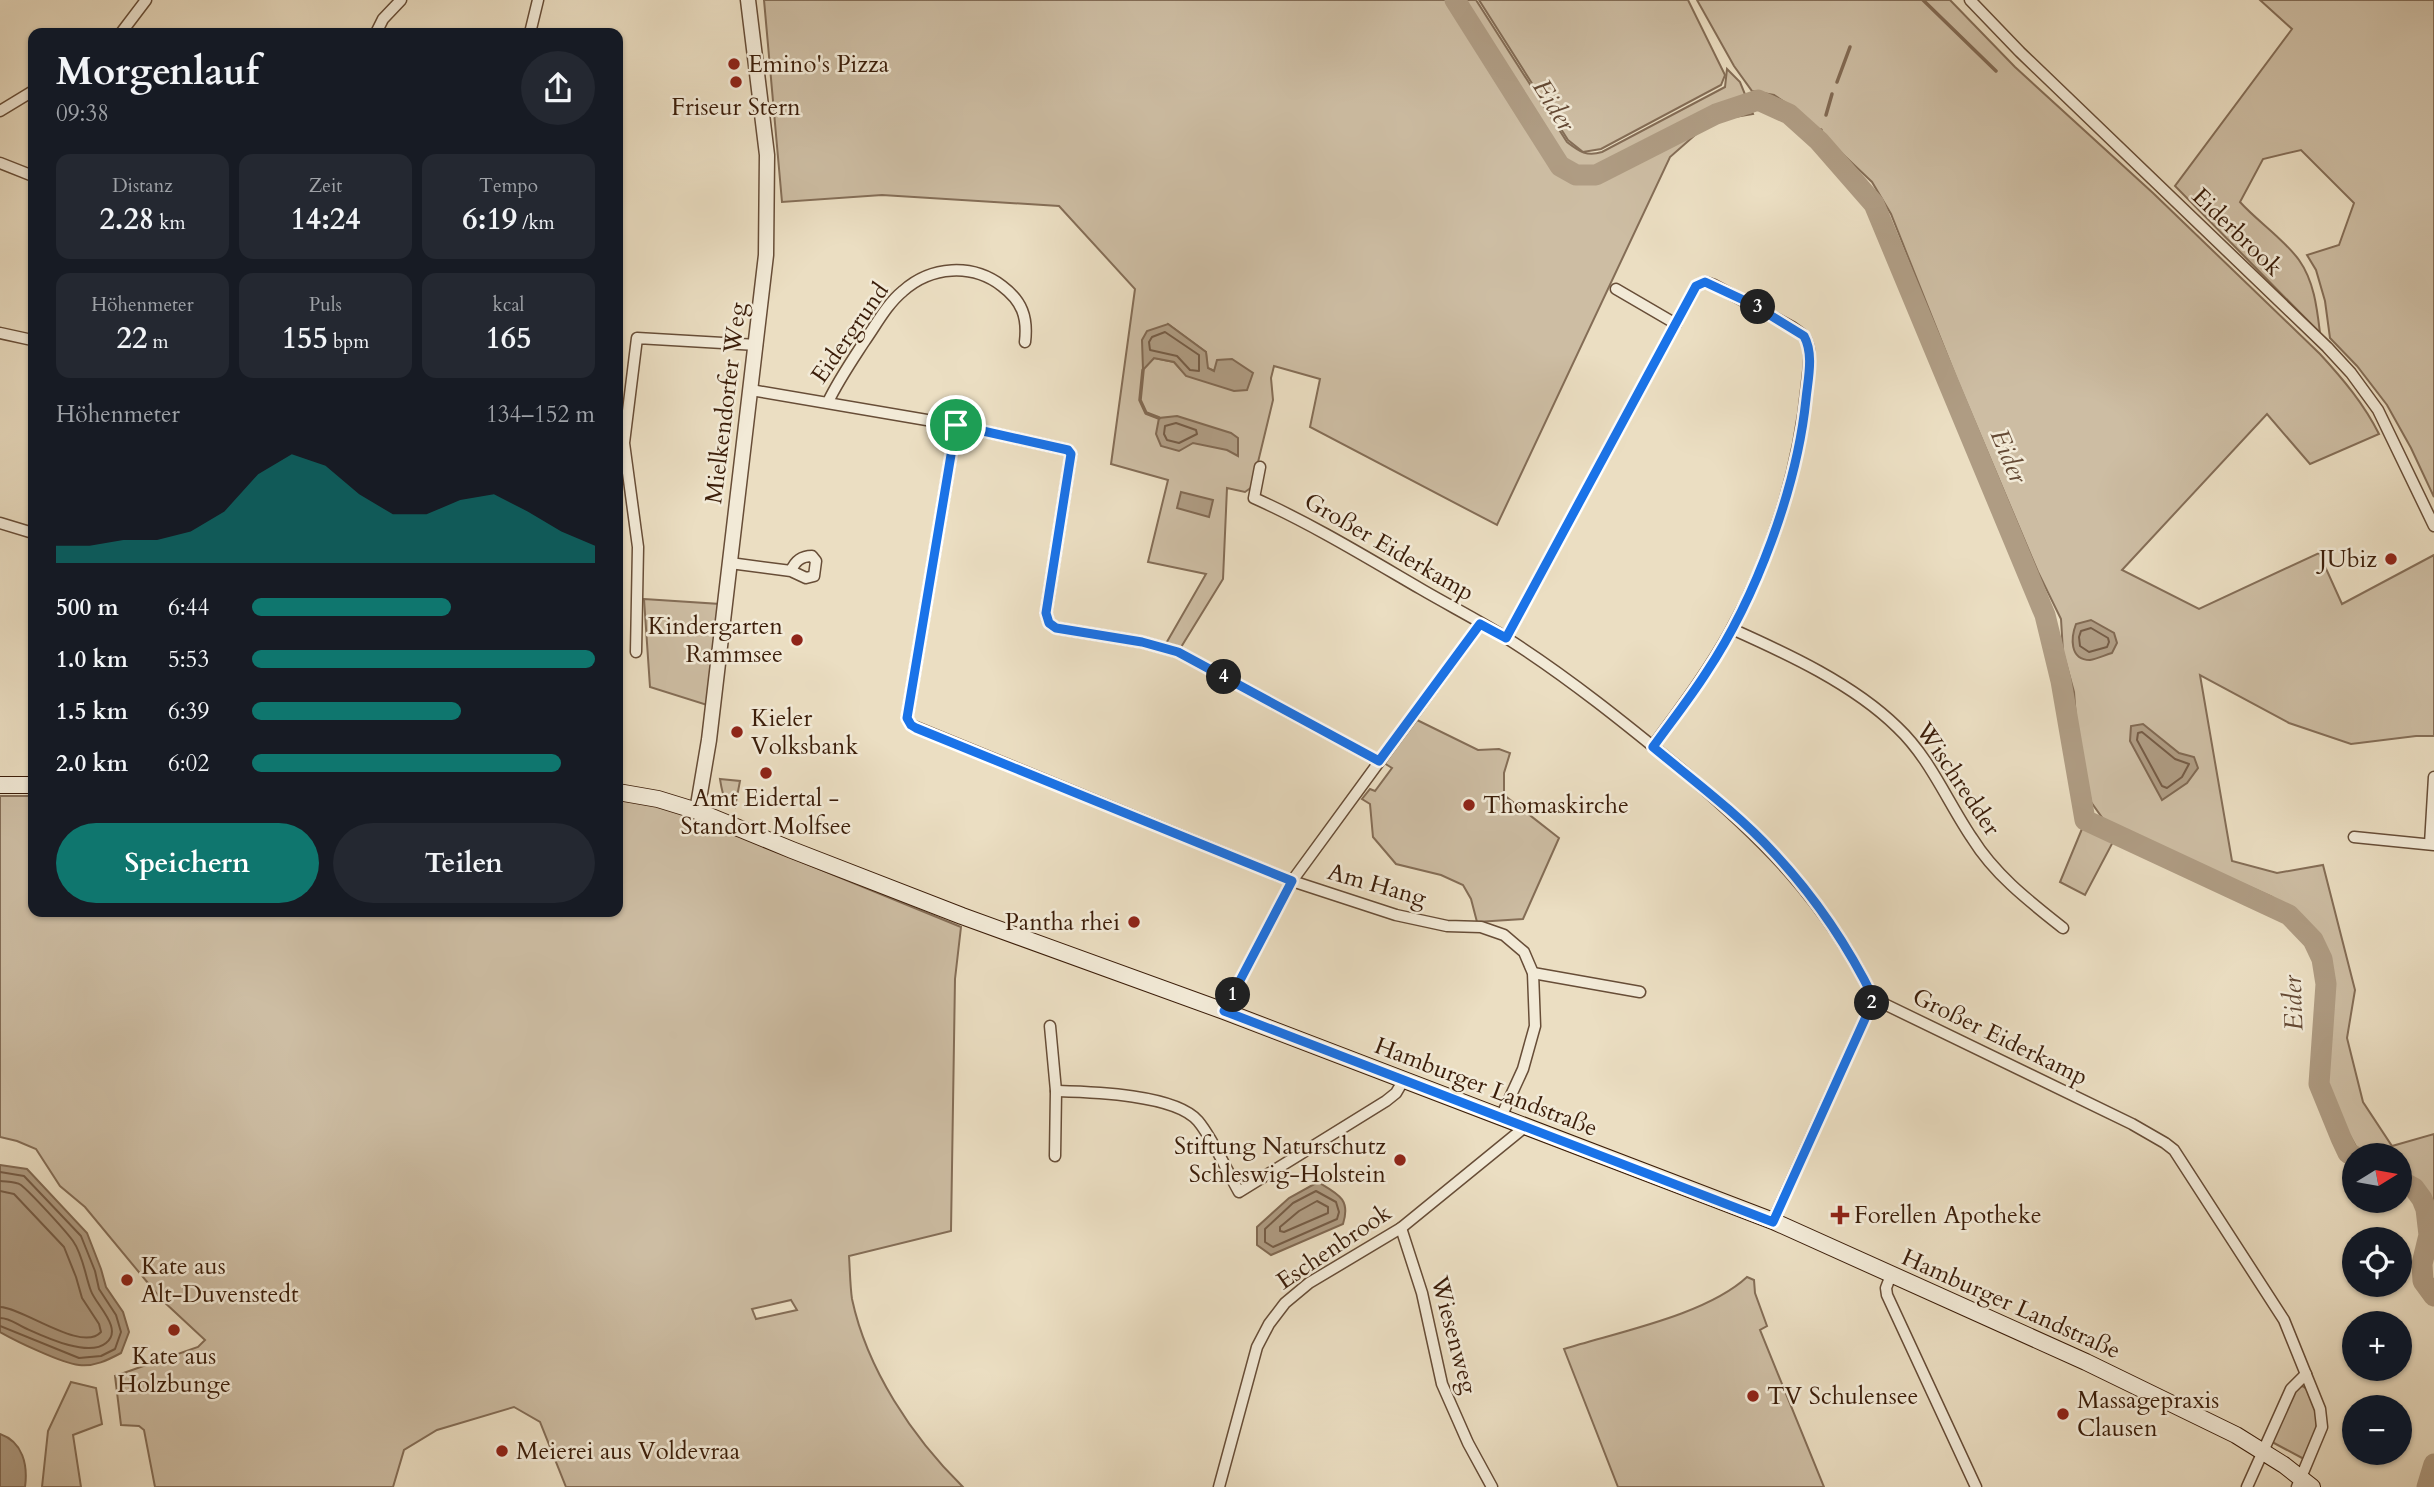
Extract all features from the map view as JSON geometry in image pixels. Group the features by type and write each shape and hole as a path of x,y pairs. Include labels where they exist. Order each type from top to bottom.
{"main road":[{"path":"0,785 28,785"},
{"name":"Hamburger Landstraße","path":"623,793 659,799 696,811 938,906 1224,1011 1773,1222 2098,1368 2236,1435 2262,1451 2303,1484"}],"street":[{"path":"125,28 146,0"},
{"path":"378,28 383,19 401,0"},
{"path":"531,28 538,0"},
{"name":"Mielkendorfer Weg","path":"696,811 709,740 766,255 767,155 748,0"},
{"name":"Eiderbrook","path":"1970,0 2029,62 2351,373 2378,410 2434,526"},
{"path":"0,111 28,94"},
{"path":"0,163 28,174"},
{"name":"Eidergrund","path":"828,402 838,381 901,291 934,273 968,271 1000,284 1014,296 1023,309 1028,323 1025,342"},
{"path":"1506,638 1696,286 1705,282 1793,327 1808,343 1809,369 1805,410 1783,505 1762,563 1732,629 1707,672 1653,747"},
{"path":"1616,289 1676,324"},
{"path":"0,333 28,339"},
{"path":"636,652 638,547 624,443 637,338 757,345"},
{"path":"751,390 956,425 1068,450 1071,454 1046,613 1049,623 1056,628 1142,642 1178,652 1379,761"},
{"name":"Am Hang","path":"956,425 907,718 911,725 1292,881 1396,915 1447,926 1481,927 1504,935 1524,952 1533,973"},
{"name":"Großer Eiderkamp","path":"1260,467 1254,498 1300,519 1506,638 1584,692 1732,813 1774,853 1824,913 1857,965 1874,999 2132,1124 2174,1150 2284,1320 2323,1418 2303,1484"},
{"path":"0,523 28,531"},
{"path":"730,563 791,571"},
{"path":"1224,1011 1292,881 1480,624"},
{"name":"Wischredder","path":"1732,629 1819,673 1871,705 1899,728 1922,757 1972,839 1998,873 2063,928"},
{"path":"2354,837 2432,844 2434,777"},
{"path":"1501,1117 1523,1069 1535,1027 1533,973 1640,992"},
{"path":"1773,1222 1874,999"},
{"path":"1050,1026 1056,1091 1055,1156"},
{"path":"1056,1091 1122,1095 1181,1109 1197,1120 1239,1192 1387,1101 1403,1081"},
{"name":"Eschenbrook","path":"1219,1487 1257,1347 1269,1324 1285,1303 1309,1283 1401,1228 1526,1126"},
{"name":"Wiesenweg","path":"1401,1228 1422,1293 1442,1384 1468,1443 1492,1487"},
{"path":"1891,1275 1886,1288 1887,1296 1976,1487"},
{"path":"2247,1487 2291,1389 2306,1374"}],"shaded area":[{"path":"764,0 1476,0 1567,142 1583,152 1602,152 1725,87 1727,69 1740,82 1753,114 1711,121 1670,157 1497,525 1310,427 1320,379 1274,366 1271,378 1273,400 1252,487 1245,492 1227,488 1223,579 1178,652 1164,647 1206,574 1148,562 1168,480 1111,464 1135,289 1059,206 882,195 782,202","holes":["1168,324 1206,352 1207,368 1215,371 1187,376 1174,362 1154,358 1143,369"]},
{"path":"1479,0 1688,0 1725,75 1721,85 1601,149 1583,152 1568,140"},
{"path":"1697,0 1950,0 2015,67 2153,193 2320,354 2367,412 2379,434 2310,464 2267,414 2122,570 2199,609 2319,553 2342,604 2434,555 2434,736 2351,744 2289,723 2200,675 2232,861 2277,873 2323,865 2355,990 2347,1038 2363,1102 2390,1143 2354,1143 2334,1104 2327,1074 2331,973 2320,940 2309,926 2272,897 2106,823 2091,802 2077,732 2074,692 2063,652 2061,619 2038,572 1957,380 1891,214 1872,182 1795,109 1774,95 1752,91 1734,66"},
{"path":"2260,0 2434,0 2434,497 2387,405 2357,366 2330,338 2325,301 2316,270 2307,255 2339,245 2354,203 2301,150 2263,159 2240,202 2286,245 2304,268 2314,295 2320,333 2175,186 2292,29"},
{"path":"644,599 720,604 707,705 650,687"},
{"path":"1417,720 1478,750 1499,749 1510,753 1504,773 1504,795 1559,838 1523,919 1477,922 1471,899 1463,885 1441,875 1396,864 1373,837 1370,804 1362,799 1370,789 1375,791 1392,768 1384,763"},
{"path":"720,779 740,781 735,807 722,792"},
{"path":"0,796 28,796 28,917 623,917 623,796 658,803 961,927 955,979 951,1231 849,1256 852,1299 868,1351 880,1376 909,1424 963,1487 566,1487 540,1422 514,1407 437,1430 404,1450 393,1487 155,1487 144,1430 139,1426 121,1425 115,1376 198,1347 205,1340 162,1300 85,1207 60,1186 36,1149 0,1137","holes":["791,1300 797,1310 756,1319 752,1309"]},
{"path":"2084,824 2114,840 2085,895 2060,882"},
{"path":"2434,1134 2434,1209 2416,1179 2412,1177 2412,1143 2402,1143"},
{"path":"1747,1277 1754,1280 1755,1293 1767,1326 1760,1330 1824,1487 1618,1487 1564,1349 1685,1312 1709,1302"},
{"path":"71,1382 96,1388 102,1424 73,1435 81,1487 42,1487 48,1431"},
{"path":"2297,1387 2307,1389 2317,1417 2313,1439 2304,1459 2272,1442"}],"water":[{"path":"1168,324 1206,352 1208,368 1214,371 1217,360 1232,359 1253,373 1247,390 1234,391 1186,376 1174,362 1154,358 1143,370 1142,340 1147,331"},
{"path":"1177,416 1231,433 1238,438 1238,456 1227,450 1193,443 1179,451 1161,446 1156,434 1159,418"},
{"path":"1181,492 1213,500 1209,517 1177,508"},
{"path":"2091,620 2114,633 2117,643 2112,653 2090,660 2083,659 2075,652 2073,635 2076,624"},
{"path":"2143,724 2179,753 2194,757 2198,768 2187,783 2162,800 2130,741 2131,726"},
{"path":"0,1165 27,1169 87,1233 106,1287 123,1312 129,1332 121,1353 95,1364 79,1365 50,1356 0,1332"},
{"path":"1318,1182 1337,1194 1344,1203 1343,1224 1271,1255 1257,1245 1257,1227 1289,1198"},
{"path":"0,1434 19,1448 26,1471 25,1487 0,1487"}],"waterway":[{"name":"Eider","path":"1455,0 1560,166 1576,175 1596,175 1716,114 1758,100 1789,114 1819,141 1874,204 2045,615 2061,681 2085,820 2289,915 2313,940 2322,959 2326,984 2319,1084 2343,1143"},
{"path":"1923,0 1996,71"},
{"path":"1837,82 1850,47"},
{"path":"1826,115 1832,94"},
{"path":"1819,141 1821,130"},
{"path":"1143,370 1140,400 1146,413 1159,418"},
{"name":"Eider","path":"2412,1187 2426,1209 2429,1235 2422,1264 2423,1281 2434,1296"},
{"name":"Eider","path":"2427,1487 2434,1464"}],"place":[{"name":"Emino's Pizza","path":"734,64"},
{"name":"Friseur Stern","path":"736,82"},
{"name":"JUbiz","path":"2391,559"},
{"name":"Kindergarten Rammsee","path":"797,640"},
{"name":"Kieler Volksbank","path":"737,732"},
{"name":"Amt Eidertal - Standort Molfsee","path":"766,773"},
{"name":"Thomaskirche","path":"1469,805"},
{"name":"Pantha rhei","path":"1134,922"},
{"name":"Stiftung Naturschutz Schleswig-Holstein","path":"1400,1160"},
{"name":"Forellen Apotheke","path":"1840,1215"},
{"name":"Kate aus Alt-Duvenstedt","path":"127,1280"},
{"name":"Kate aus Holzbunge","path":"174,1330"},
{"name":"TV Schulensee","path":"1753,1396"},
{"name":"Massagepraxis Clausen","path":"2063,1414"},
{"name":"Meierei aus Voldevraa","path":"502,1451"}],"route":[{"path":"1705,282 1714,285 1793,327 1804,336 1809,354 1805,410 1780,517 1732,629 1707,672 1653,747 1732,813 1774,853 1824,913 1857,965 1874,999 1773,1222 1224,1011 1292,881 911,725 907,718 956,425 1068,450 1071,454 1046,613 1049,623 1056,628 1142,642 1178,652 1379,761 1480,624 1506,638 1696,286 1705,282"}]}
